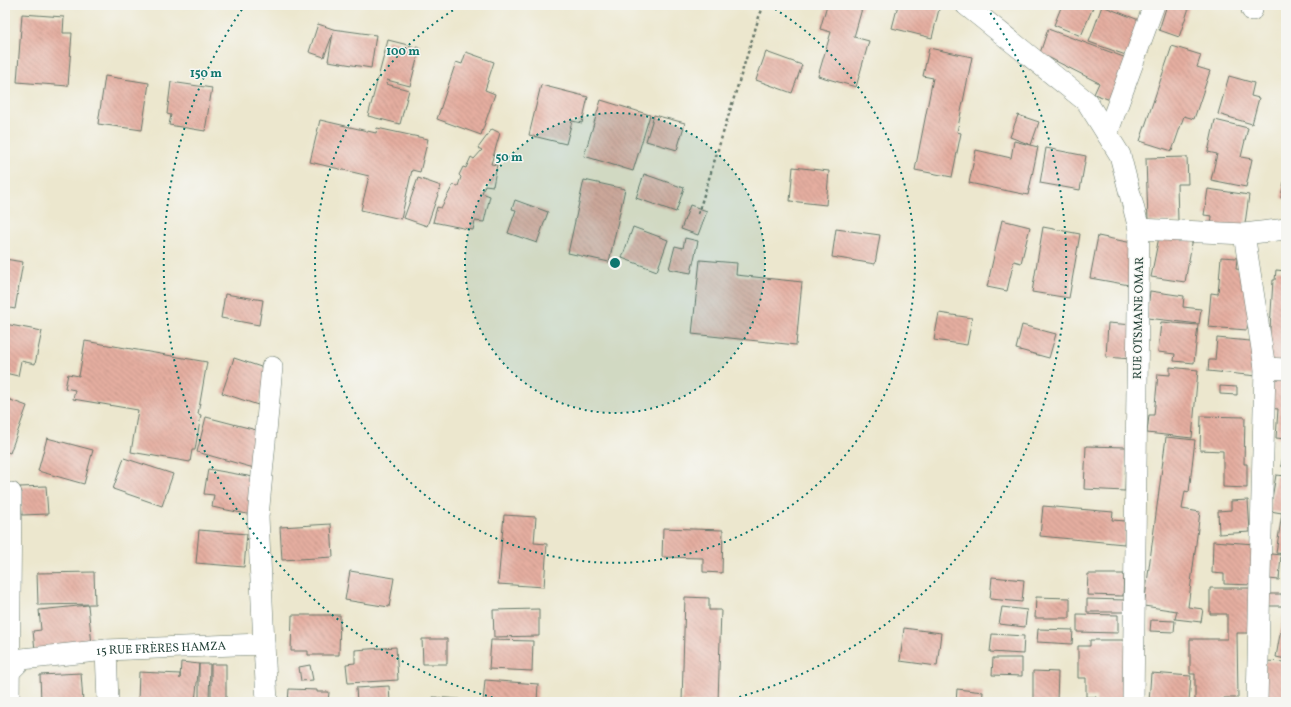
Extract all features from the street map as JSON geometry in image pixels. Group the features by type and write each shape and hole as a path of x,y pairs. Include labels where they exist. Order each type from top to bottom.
{"street":[{"name":"RUE OTSMANE OMAR","path":"966,5 1087,102 1120,155 1139,229 1133,702"},
{"path":"1107,134 1154,5"},
{"path":"1139,229 1244,234 1286,229"},
{"path":"1244,234 1265,368 1257,702"},
{"path":"267,702 258,517 272,367"},
{"path":"1265,368 1286,369"},
{"path":"9,702 7,672 11,493"},
{"name":"15 RUE FRÈRES HAMZA","path":"7,672 22,660 106,650 264,644"},
{"path":"106,650 108,702"}],"path":[{"path":"698,214 764,5"}],"building":[{"path":"827,5 863,5 854,37 869,41 856,87 818,76 831,32 820,29"},
{"path":"898,5 940,5 932,38 892,28"},
{"path":"1062,5 1094,5 1081,36 1054,25"},
{"path":"1167,5 1190,5 1179,37 1159,30"},
{"path":"1102,6 1139,20 1134,58 1089,42"},
{"path":"22,14 64,17 63,33 72,33 68,86 17,82"},
{"path":"318,24 333,29 376,35 371,68 328,61 333,33 324,57 309,52"},
{"path":"1048,29 1129,59 1113,101 1094,94 1099,83 1040,53"},
{"path":"388,40 420,48 410,86 387,80 386,84 409,90 400,124 368,116"},
{"path":"1172,46 1201,55 1197,67 1210,71 1194,119 1184,116 1172,151 1140,141"},
{"path":"929,48 972,57 957,132 961,133 952,177 915,170 933,78 923,76"},
{"path":"466,52 494,62 485,90 495,94 481,135 437,119 456,62 462,64"},
{"path":"766,52 802,65 792,93 756,80"},
{"path":"105,76 149,83 142,130 98,124"},
{"path":"1229,76 1254,83 1251,96 1259,98 1252,124 1218,114"},
{"path":"171,82 212,88 205,131 169,125 171,115 167,114"},
{"path":"541,85 588,97 582,123 572,121 566,144 529,135"},
{"path":"601,100 650,115 633,171 584,156"},
{"path":"654,115 685,123 677,150 646,141"},
{"path":"1018,115 1039,122 1031,145 1010,137"},
{"path":"320,120 376,133 377,128 428,139 420,172 412,170 401,219 361,210 369,176 310,162"},
{"path":"1215,120 1248,128 1241,157 1252,159 1246,187 1211,180 1217,154 1208,152"},
{"path":"492,129 500,133 491,164 497,165 493,186 485,185 482,193 490,196 484,222 475,221 473,230 433,222 437,207 441,208 453,185 458,186 461,177 459,175 463,167 466,168 471,157 474,159 482,150 478,148"},
{"path":"1014,141 1038,147 1028,195 969,183 976,150 1011,158"},
{"path":"1046,148 1086,156 1080,190 1040,183"},
{"path":"1187,157 1188,184 1177,184 1178,221 1148,222 1146,158"},
{"path":"793,167 829,171 826,205 790,201"},
{"path":"644,174 684,188 676,212 636,198"},
{"path":"418,178 441,186 427,226 404,218"},
{"path":"584,180 625,189 609,262 568,253"},
{"path":"1284,182 1286,183 1286,199 1281,198"},
{"path":"1208,189 1249,195 1244,231 1211,226 1212,216 1204,215"},
{"path":"515,200 548,212 537,243 508,233 516,210 512,209"},
{"path":"690,205 707,211 698,235 681,229"},
{"path":"1002,220 1030,227 1021,263 1014,261 1007,291 987,287"},
{"path":"633,227 668,240 657,271 622,258"},
{"path":"1043,227 1080,234 1069,298 1032,292"},
{"path":"836,229 880,235 875,264 832,257"},
{"path":"1160,232 1193,238 1185,282 1151,277"},
{"path":"1098,236 1137,244 1129,285 1090,278"},
{"path":"685,238 698,241 691,273 669,269 675,246 683,248"},
{"path":"1221,257 1237,258 1236,269 1252,271 1247,330 1208,327 1211,293 1218,294"},
{"path":"5,259 23,262 15,309 5,307"},
{"path":"700,260 737,263 736,275 802,282 796,345 692,334"},
{"path":"1276,270 1286,271 1286,362 1268,361 1273,280 1275,280"},
{"path":"1150,291 1184,296 1183,307 1201,309 1199,324 1147,318"},
{"path":"225,294 263,300 259,325 221,318"},
{"path":"939,313 972,318 967,345 934,340"},
{"path":"1161,322 1198,325 1194,363 1174,361 1175,354 1158,352"},
{"path":"1108,323 1133,325 1131,359 1106,357"},
{"path":"5,324 42,331 35,364 21,361 18,376 5,373"},
{"path":"1022,325 1056,334 1049,358 1016,349"},
{"path":"1217,338 1261,342 1257,376 1208,371 1209,360 1215,360"},
{"path":"85,341 207,362 198,414 201,415 195,450 192,450 190,462 131,452 138,410 73,399 75,390 65,388 68,374 79,376"},
{"path":"234,358 270,370 258,405 222,393"},
{"path":"1170,367 1198,370 1192,438 1147,433 1149,415 1154,415 1158,374 1170,375"},
{"path":"1273,376 1286,378 1286,439 1276,438 1278,409 1269,408"},
{"path":"1220,386 1237,387 1237,395 1220,394"},
{"path":"5,398 27,406 10,453 5,451"},
{"path":"1201,416 1245,417 1244,464 1247,464 1247,488 1223,487 1223,451 1200,450"},
{"path":"206,417 264,432 254,468 197,452"},
{"path":"1166,437 1195,440 1189,492 1185,491 1182,509 1200,512 1188,607 1203,609 1201,622 1175,619 1177,611 1144,606"},
{"path":"47,438 93,450 84,484 38,471"},
{"path":"1086,446 1126,447 1125,491 1084,489"},
{"path":"1286,446 1286,467 1281,466"},
{"path":"124,458 173,474 162,506 113,489"},
{"path":"208,469 259,478 252,515 212,507 214,495 204,494"},
{"path":"1276,475 1286,476 1286,554 1276,553 1282,513 1270,511"},
{"path":"46,486 48,514 22,515 20,487"},
{"path":"1248,500 1250,532 1219,534 1218,511 1231,510 1231,501"},
{"path":"1043,506 1113,512 1112,520 1126,521 1124,544 1040,536"},
{"path":"504,515 536,517 534,543 547,544 544,587 498,584"},
{"path":"331,524 333,557 282,560 280,527"},
{"path":"663,528 723,530 722,573 703,572 703,558 662,557"},
{"path":"199,530 247,534 244,567 196,563"},
{"path":"1213,541 1255,544 1253,585 1224,584 1224,574 1212,573"},
{"path":"1271,554 1281,555 1279,580 1269,579"},
{"path":"350,571 394,578 389,607 345,600"},
{"path":"94,572 95,604 38,605 37,573"},
{"path":"1088,574 1124,574 1123,596 1087,595"},
{"path":"992,577 1024,580 1022,602 990,599"},
{"path":"1210,588 1251,588 1252,633 1237,633 1238,698 1224,698 1224,702 1195,702 1195,674 1190,674 1190,639 1227,639 1227,614 1210,614"},
{"path":"1263,594 1282,594 1283,606 1263,606"},
{"path":"685,597 709,598 709,610 721,610 718,702 682,702"},
{"path":"1036,597 1070,598 1070,618 1035,618"},
{"path":"1087,599 1125,600 1124,612 1087,612"},
{"path":"88,605 92,645 35,650 33,631 41,630 39,610"},
{"path":"1286,606 1286,659 1276,657"},
{"path":"1002,607 1027,610 1025,627 999,624"},
{"path":"539,609 539,636 494,637 493,610"},
{"path":"1077,614 1118,615 1118,633 1077,632"},
{"path":"292,615 340,615 339,655 308,655 308,651 291,651"},
{"path":"1151,620 1175,621 1174,632 1150,631"},
{"path":"904,628 941,633 937,666 900,661"},
{"path":"1038,629 1073,630 1072,644 1037,642"},
{"path":"992,634 1024,636 1023,654 990,652"},
{"path":"422,639 447,639 447,664 423,664"},
{"path":"491,640 533,641 532,671 489,669"},
{"path":"1090,640 1126,640 1126,702 1096,702 1096,697 1086,697 1086,678 1078,678 1078,646 1090,646"},
{"path":"396,647 398,680 348,683 346,664 355,663 355,650"},
{"path":"993,658 1022,658 1022,676 992,675"},
{"path":"1265,661 1286,662 1286,702 1263,702"},
{"path":"181,662 199,664 195,702 138,702 139,672 180,674 180,679"},
{"path":"199,664 210,664 209,700 199,700"},
{"path":"211,664 226,664 226,701 211,701"},
{"path":"310,665 313,680 301,681 299,667"},
{"path":"1033,671 1058,672 1057,702 1033,702"},
{"path":"81,673 83,702 41,702 40,675"},
{"path":"1151,673 1191,676 1189,702 1149,702"},
{"path":"485,680 538,684 537,702 483,702"},
{"path":"389,686 390,702 357,702 356,688"},
{"path":"289,689 329,692 328,702 288,702"},
{"path":"957,689 983,692 982,702 956,702"},
{"path":"433,697 459,699 459,702 432,702"},
{"path":"263,699 263,702 234,702 234,701"}]}
